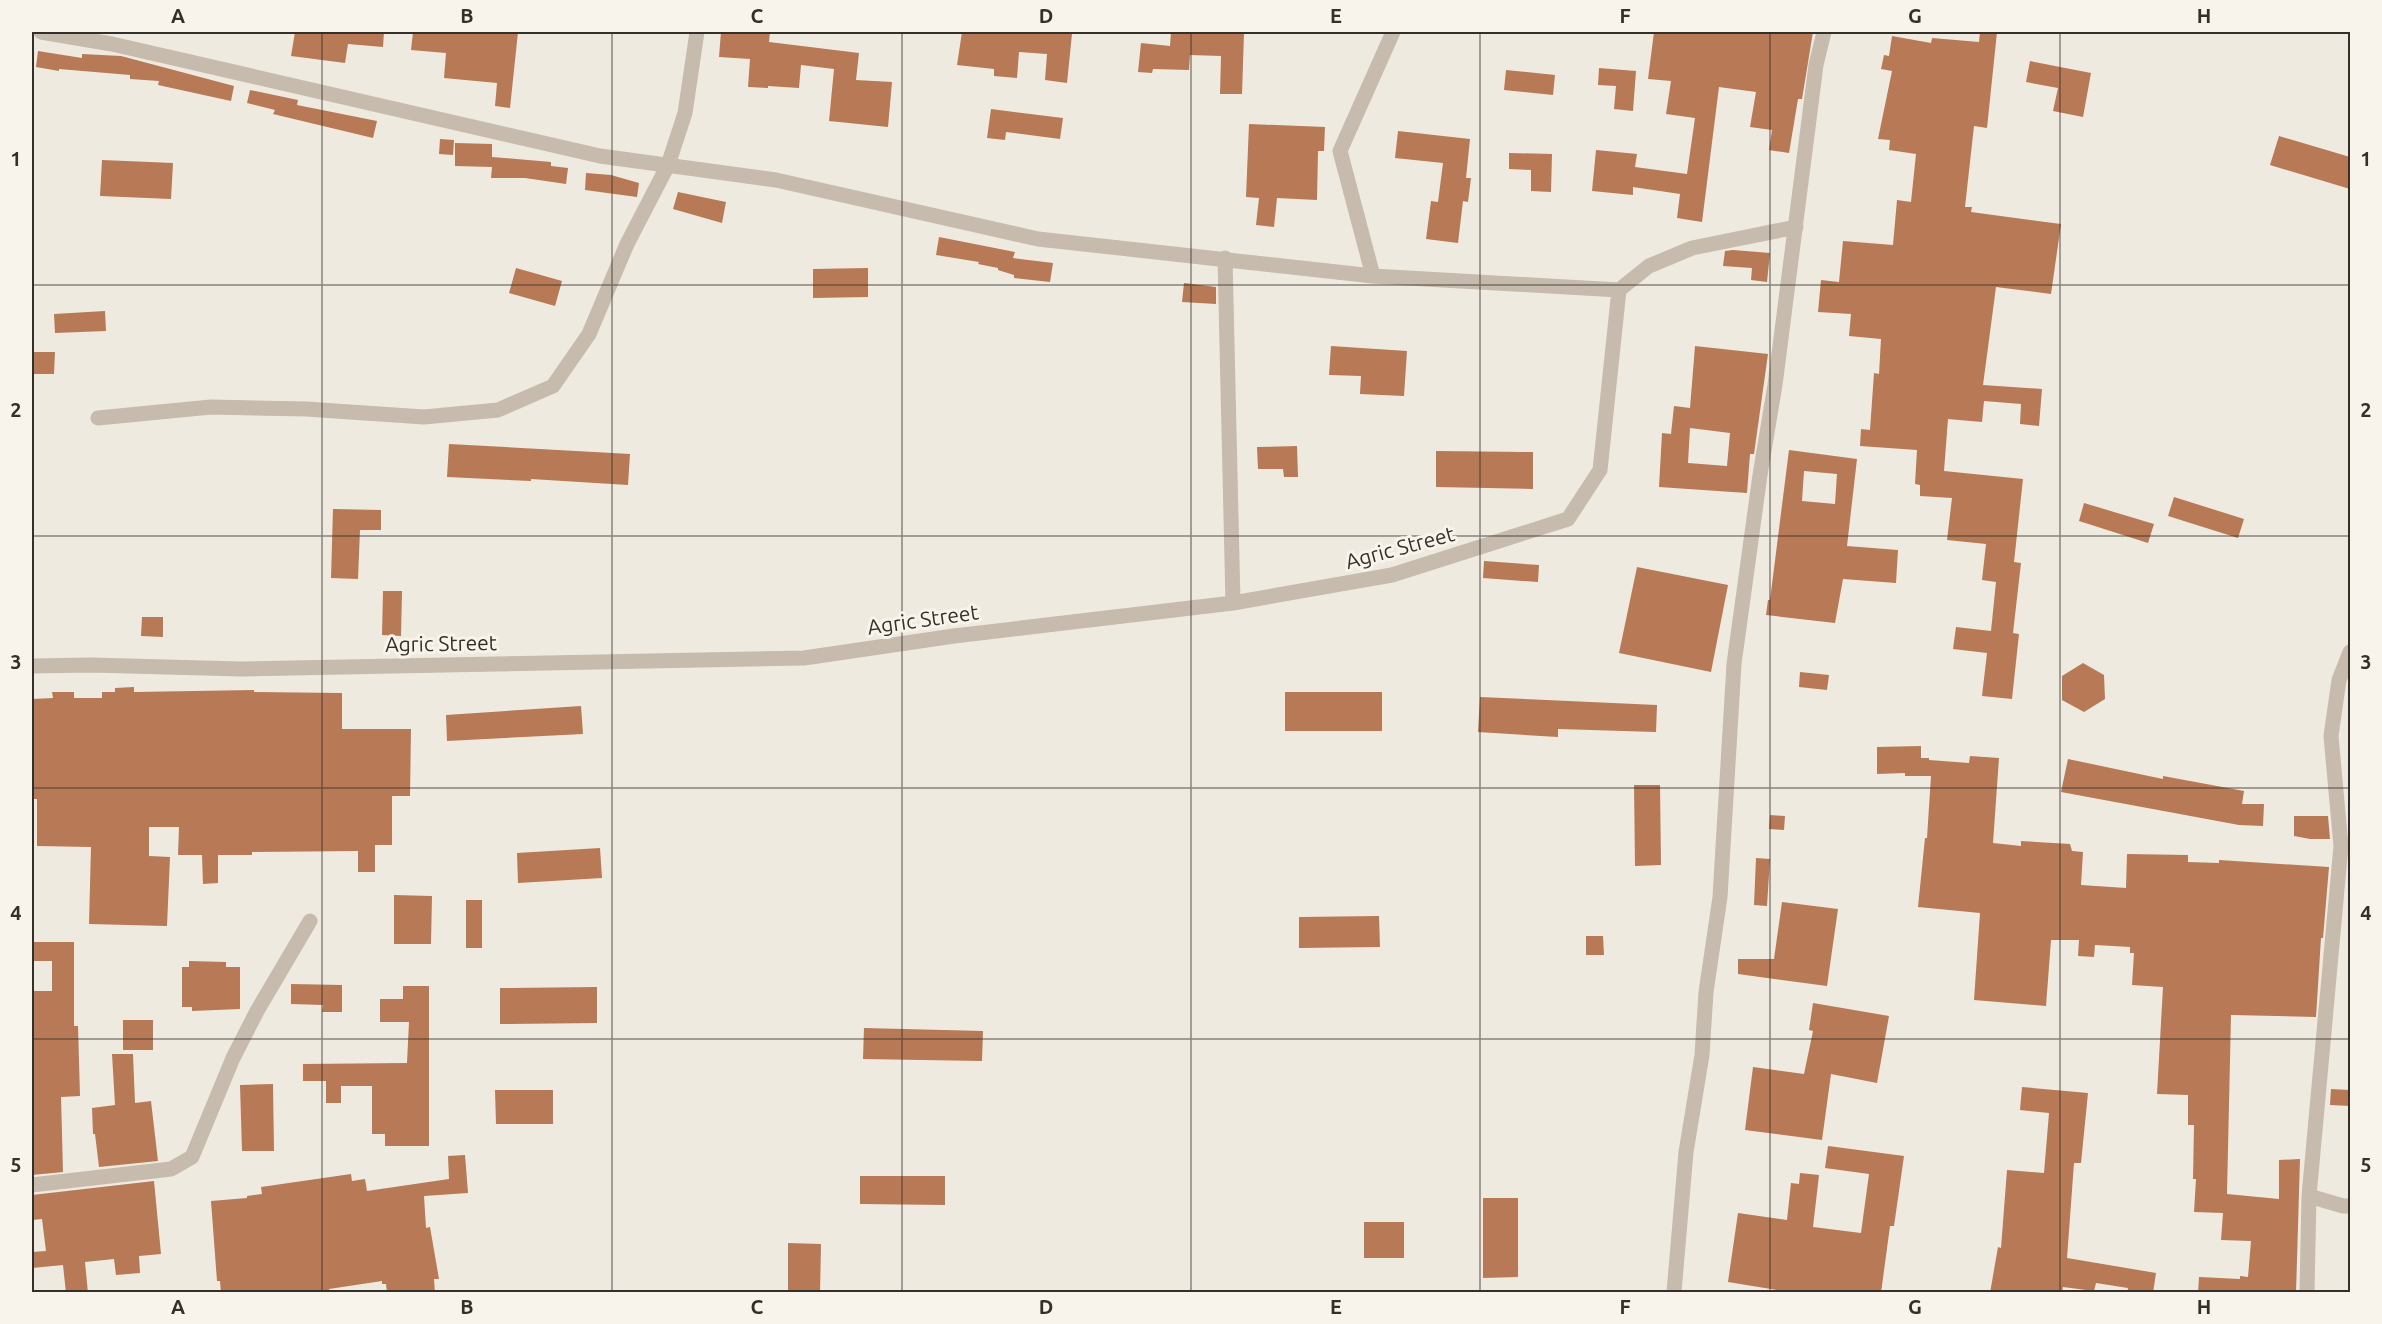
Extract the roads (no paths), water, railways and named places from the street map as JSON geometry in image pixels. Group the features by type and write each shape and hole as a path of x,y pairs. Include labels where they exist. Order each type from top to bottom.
{"street":[{"path":"40,32 112,44 600,156 776,180 1038,238 1372,276 1619,291 1650,266 1692,248 1796,227"},
{"path":"98,418 211,407 306,409 424,417 498,410 553,386 590,334 627,244 668,165 685,113 697,32"},
{"path":"1372,276 1340,152 1393,32"},
{"path":"1674,1293 1686,1152 1702,1055 1706,992 1720,897 1734,664 1747,562 1775,385 1816,65 1824,32"},
{"path":"1225,258 1233,603"},
{"name":"Agric Street","path":"32,666 91,665 241,669 804,658 954,636 1233,603 1392,575 1568,519 1600,470 1619,291"},
{"path":"2307,1293 2309,1196 2345,857 2341,846 2331,736 2339,680 2350,652"},
{"path":"32,1185 171,1169 192,1157 233,1058 257,1011 310,921"},
{"path":"2309,1196 2350,1206"}]}
